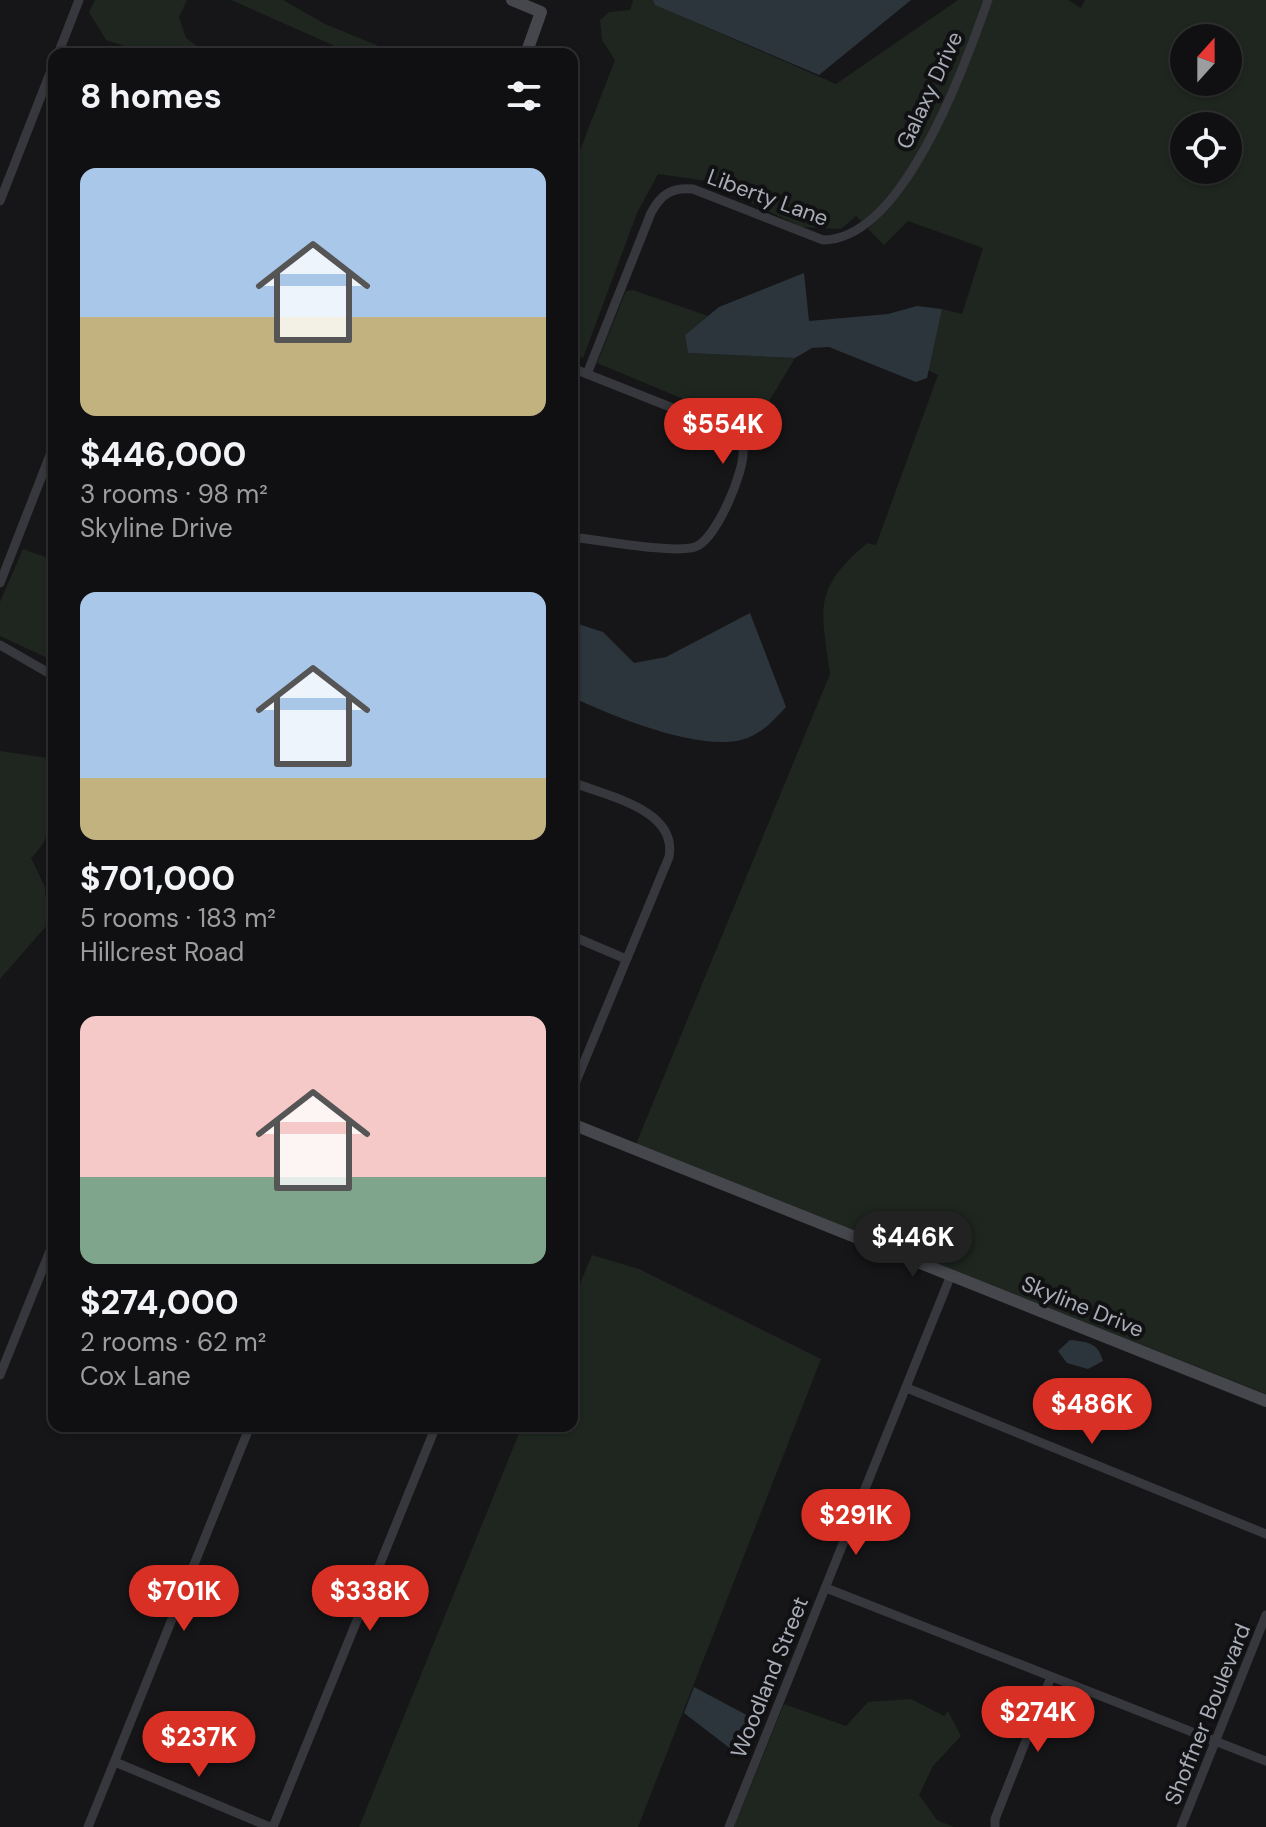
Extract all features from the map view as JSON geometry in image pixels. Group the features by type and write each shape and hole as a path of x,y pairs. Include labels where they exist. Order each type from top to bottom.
{"street":[{"path":"60,48 79,0"},
{"path":"512,0 542,6 528,48"},
{"name":"Galaxy Drive","path":"863,227 885,205 931,136 988,0"},
{"path":"0,201 48,78"},
{"name":"Liberty Lane","path":"587,374 651,213 667,192 679,188 693,189 823,240 846,237 863,227"},
{"path":"578,370 732,432 740,442 743,459 714,532 697,547 682,549 578,538"},
{"path":"0,583 48,460"},
{"path":"0,645 48,673"},
{"path":"578,785 653,817 668,832 670,847 578,1076"},
{"path":"578,939 626,959"},
{"name":"Skyline Drive","path":"578,1126 1266,1401"},
{"path":"0,1375 48,1256"},
{"name":"Woodland Street","path":"729,1827 951,1275"},
{"path":"907,1388 1266,1534"},
{"path":"88,1827 248,1432"},
{"path":"115,1762 272,1827 434,1432"},
{"path":"826,1588 1266,1761"},
{"name":"Shoffner Boulevard","path":"1181,1827 1266,1615"},
{"path":"995,1827 995,1819 1051,1677"}],"shaded area":[{"path":"95,0 187,0 179,17 186,38 199,48 131,48 106,40 89,12"},
{"path":"231,0 283,0 325,24 383,48 335,46"},
{"path":"633,0 653,0 656,5 836,84 958,0 983,0 962,59 921,148 904,175 862,222 856,216 841,229 801,227 707,181 658,174 637,213 583,358 578,356 578,156 615,60 602,40 600,20 609,12 630,10"},
{"path":"653,0 911,0 819,75 655,5"},
{"path":"992,0 1068,0 1081,8 1085,0 1266,0 1266,1394 636,1144 830,674 823,616 829,588 849,559 867,543 876,545 938,375 928,370 942,309 962,314 983,248 908,221 884,245 868,229 889,208 971,57"},
{"path":"804,273 809,321 888,314 917,306 942,309 927,378 916,382 829,347 812,348 795,358 688,353 685,335 719,307"},
{"path":"633,290 708,316 685,335 688,353 795,358 753,428 597,363 626,291"},
{"path":"23,549 48,558 48,658 0,636 0,602"},
{"path":"750,613 786,707 755,735 723,742 702,741 655,730 578,700 578,624 603,632 634,663 666,657"},
{"path":"0,751 48,758 48,832 31,858 45,887 48,924 0,979"},
{"path":"592,1255 639,1269 821,1359 638,1827 359,1827 520,1432 578,1432 578,1289"},
{"path":"1070,1340 1095,1347 1103,1361 1088,1369 1067,1363 1058,1351"},
{"path":"694,1687 754,1719 750,1748 744,1759 684,1713"},
{"path":"911,1699 944,1716 948,1711 961,1736 933,1766 919,1795 937,1820 954,1827 734,1827 784,1704 846,1726 868,1702"}]}
